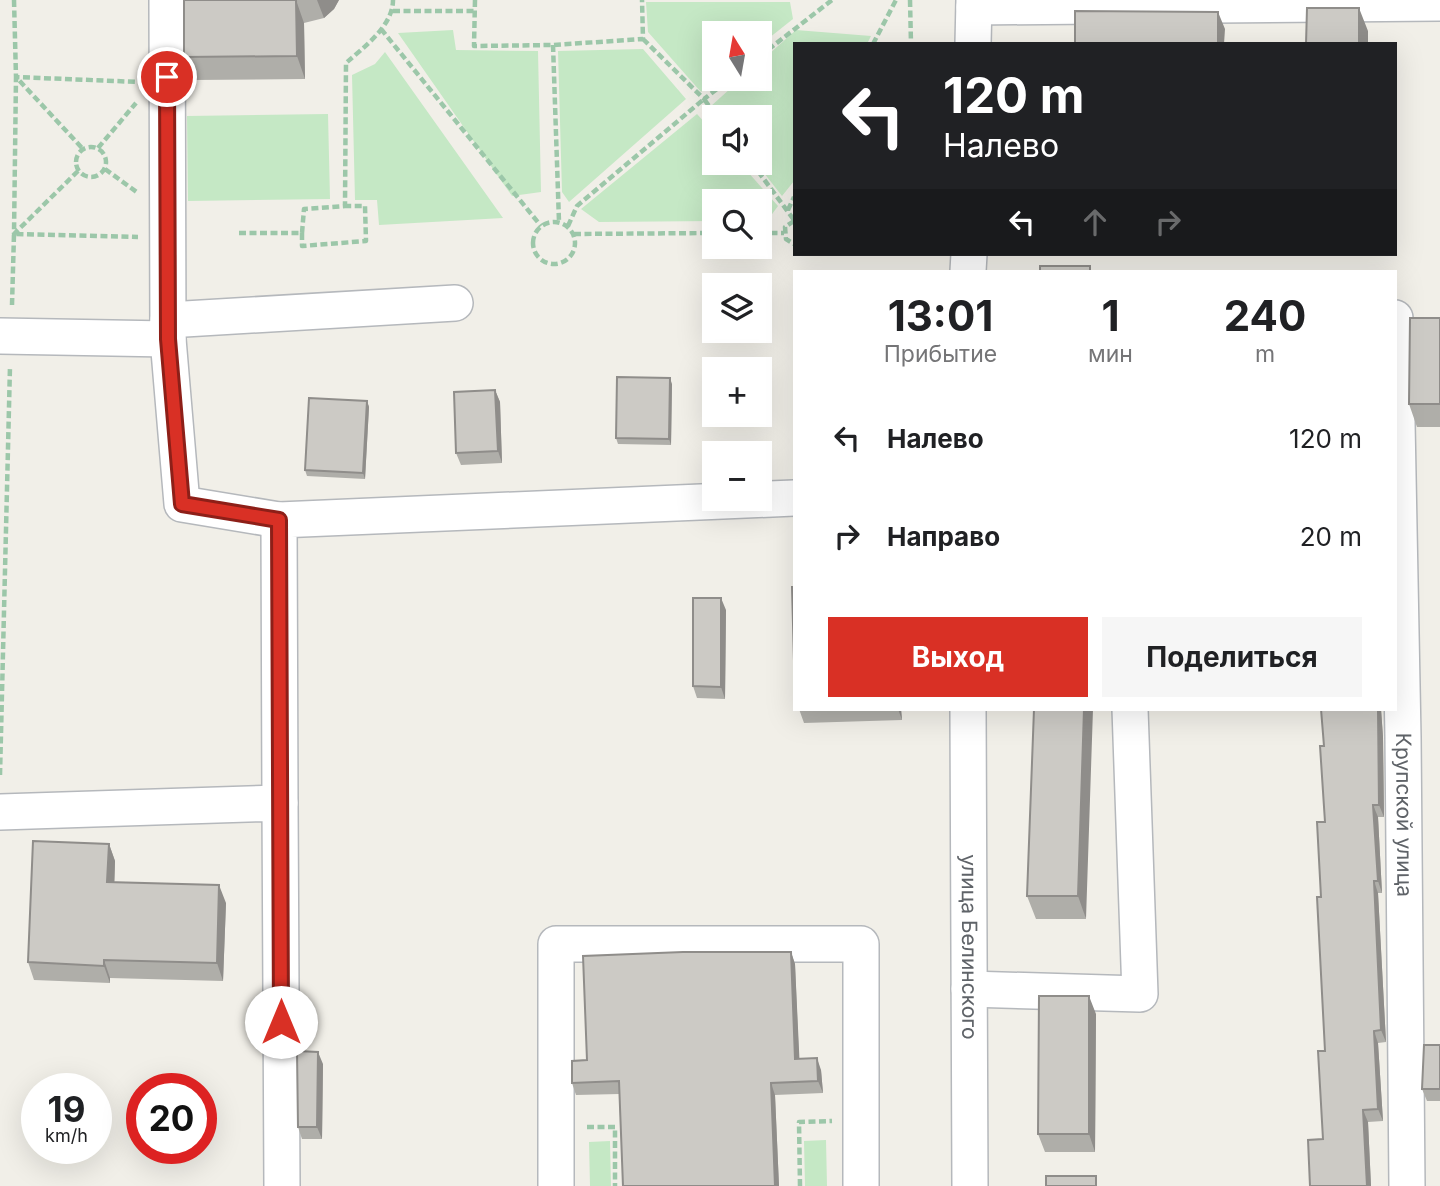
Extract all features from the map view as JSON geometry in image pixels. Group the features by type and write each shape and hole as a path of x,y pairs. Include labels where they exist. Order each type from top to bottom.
{"street":[{"path":"167,0 168,330 182,504 279,520 793,498"},
{"path":"973,42 974,4 1440,3"},
{"path":"5,337 168,330 456,303"},
{"name":"Крупской улица","path":"1397,419 1407,1186"},
{"path":"279,520 282,1186"},
{"name":"улица Белинского","path":"968,711 970,1186"},
{"path":"969,989 1140,994 1130,711"},
{"path":"0,813 280,803"},
{"path":"556,1186 556,944 861,944 861,1186"}],"path":[{"path":"0,775 5,337 15,234 14,0"},
{"path":"345,206 346,63 393,12 393,0"},
{"path":"475,0 474,46 553,45 643,39"},
{"path":"642,0 643,39 708,105"},
{"path":"772,47 832,0"},
{"path":"874,42 896,0"},
{"path":"910,0 911,42"},
{"path":"393,12 475,11"},
{"path":"380,29 541,226"},
{"path":"553,45 559,222"},
{"path":"16,77 140,82"},
{"path":"16,77 83,149"},
{"path":"568,226 577,206 714,91"},
{"path":"98,148 138,101"},
{"path":"90,146 98,148 107,161 105,169 100,175 85,176 78,171 77,155 90,146"},
{"path":"105,169 143,197"},
{"path":"15,234 78,171"},
{"path":"760,175 793,218"},
{"path":"788,210 793,199"},
{"path":"365,206 366,241 302,246 302,233 304,209 365,206"},
{"path":"793,221 785,227 784,233 786,239 793,243"},
{"path":"559,222 568,226 574,234 573,252 567,260 549,264 535,252 535,233 541,226 559,222"},
{"path":"239,233 302,233"},
{"path":"574,234 702,233"},
{"path":"772,233 784,233"},
{"path":"15,234 152,237"},
{"path":"800,1186 799,1122 861,1121"},
{"path":"556,1127 615,1127 615,1186"}],"green space":[{"path":"646,2 790,2 793,19 772,36 772,21 702,21 701,92 648,32"},
{"path":"453,30 456,50 538,51 541,192 512,196 398,33"},
{"path":"796,30 871,36 868,42 793,42 793,182 782,196 765,175 772,175 772,105 712,105 728,91 772,91 772,51"},
{"path":"643,49 686,99 569,202 562,192 558,51"},
{"path":"385,52 503,218 379,225 377,200 355,200 352,75 375,64"},
{"path":"328,114 330,199 188,201 187,116"},
{"path":"697,114 702,120 702,175 751,175 763,189 702,189 702,221 599,222 581,209"},
{"path":"772,199 778,206 772,214"},
{"path":"826,1140 827,1186 805,1186 804,1141"},
{"path":"610,1141 611,1186 590,1186 589,1142"}],"building":[{"path":"184,0 296,0 297,56 184,57"},
{"path":"1307,8 1359,8 1359,42 1306,42"},
{"path":"1075,11 1218,12 1218,42 1075,42"},
{"path":"1040,266 1090,266 1090,270 1040,270"},
{"path":"1410,318 1440,318 1440,404 1409,404"},
{"path":"617,377 670,378 669,439 616,438"},
{"path":"495,390 498,451 456,453 454,392"},
{"path":"309,398 367,401 363,473 305,470"},
{"path":"693,598 721,598 721,687 693,686"},
{"path":"1034,711 1084,711 1078,896 1027,896"},
{"path":"1321,711 1378,711 1379,805 1373,805 1378,881 1374,881 1381,1030 1374,1031 1378,1109 1363,1110 1367,1186 1310,1186 1308,1140 1323,1139 1318,1051 1325,1051 1317,897 1321,897 1317,822 1325,822 1320,746 1324,746"},
{"path":"33,841 109,844 107,882 219,885 217,963 104,960 104,966 28,962"},
{"path":"791,952 795,1059 817,1058 818,1081 771,1083 775,1186 623,1186 619,1081 572,1083 572,1061 587,1060 583,956"},
{"path":"1039,996 1089,996 1089,1134 1038,1134"},
{"path":"1424,1045 1440,1045 1440,1089 1422,1089"},
{"path":"297,1051 318,1052 317,1127 298,1127"},
{"path":"1046,1176 1096,1176 1096,1186 1046,1186"}],"route":[{"path":"167,77 168,339 182,504 279,520 281,1022"}]}
